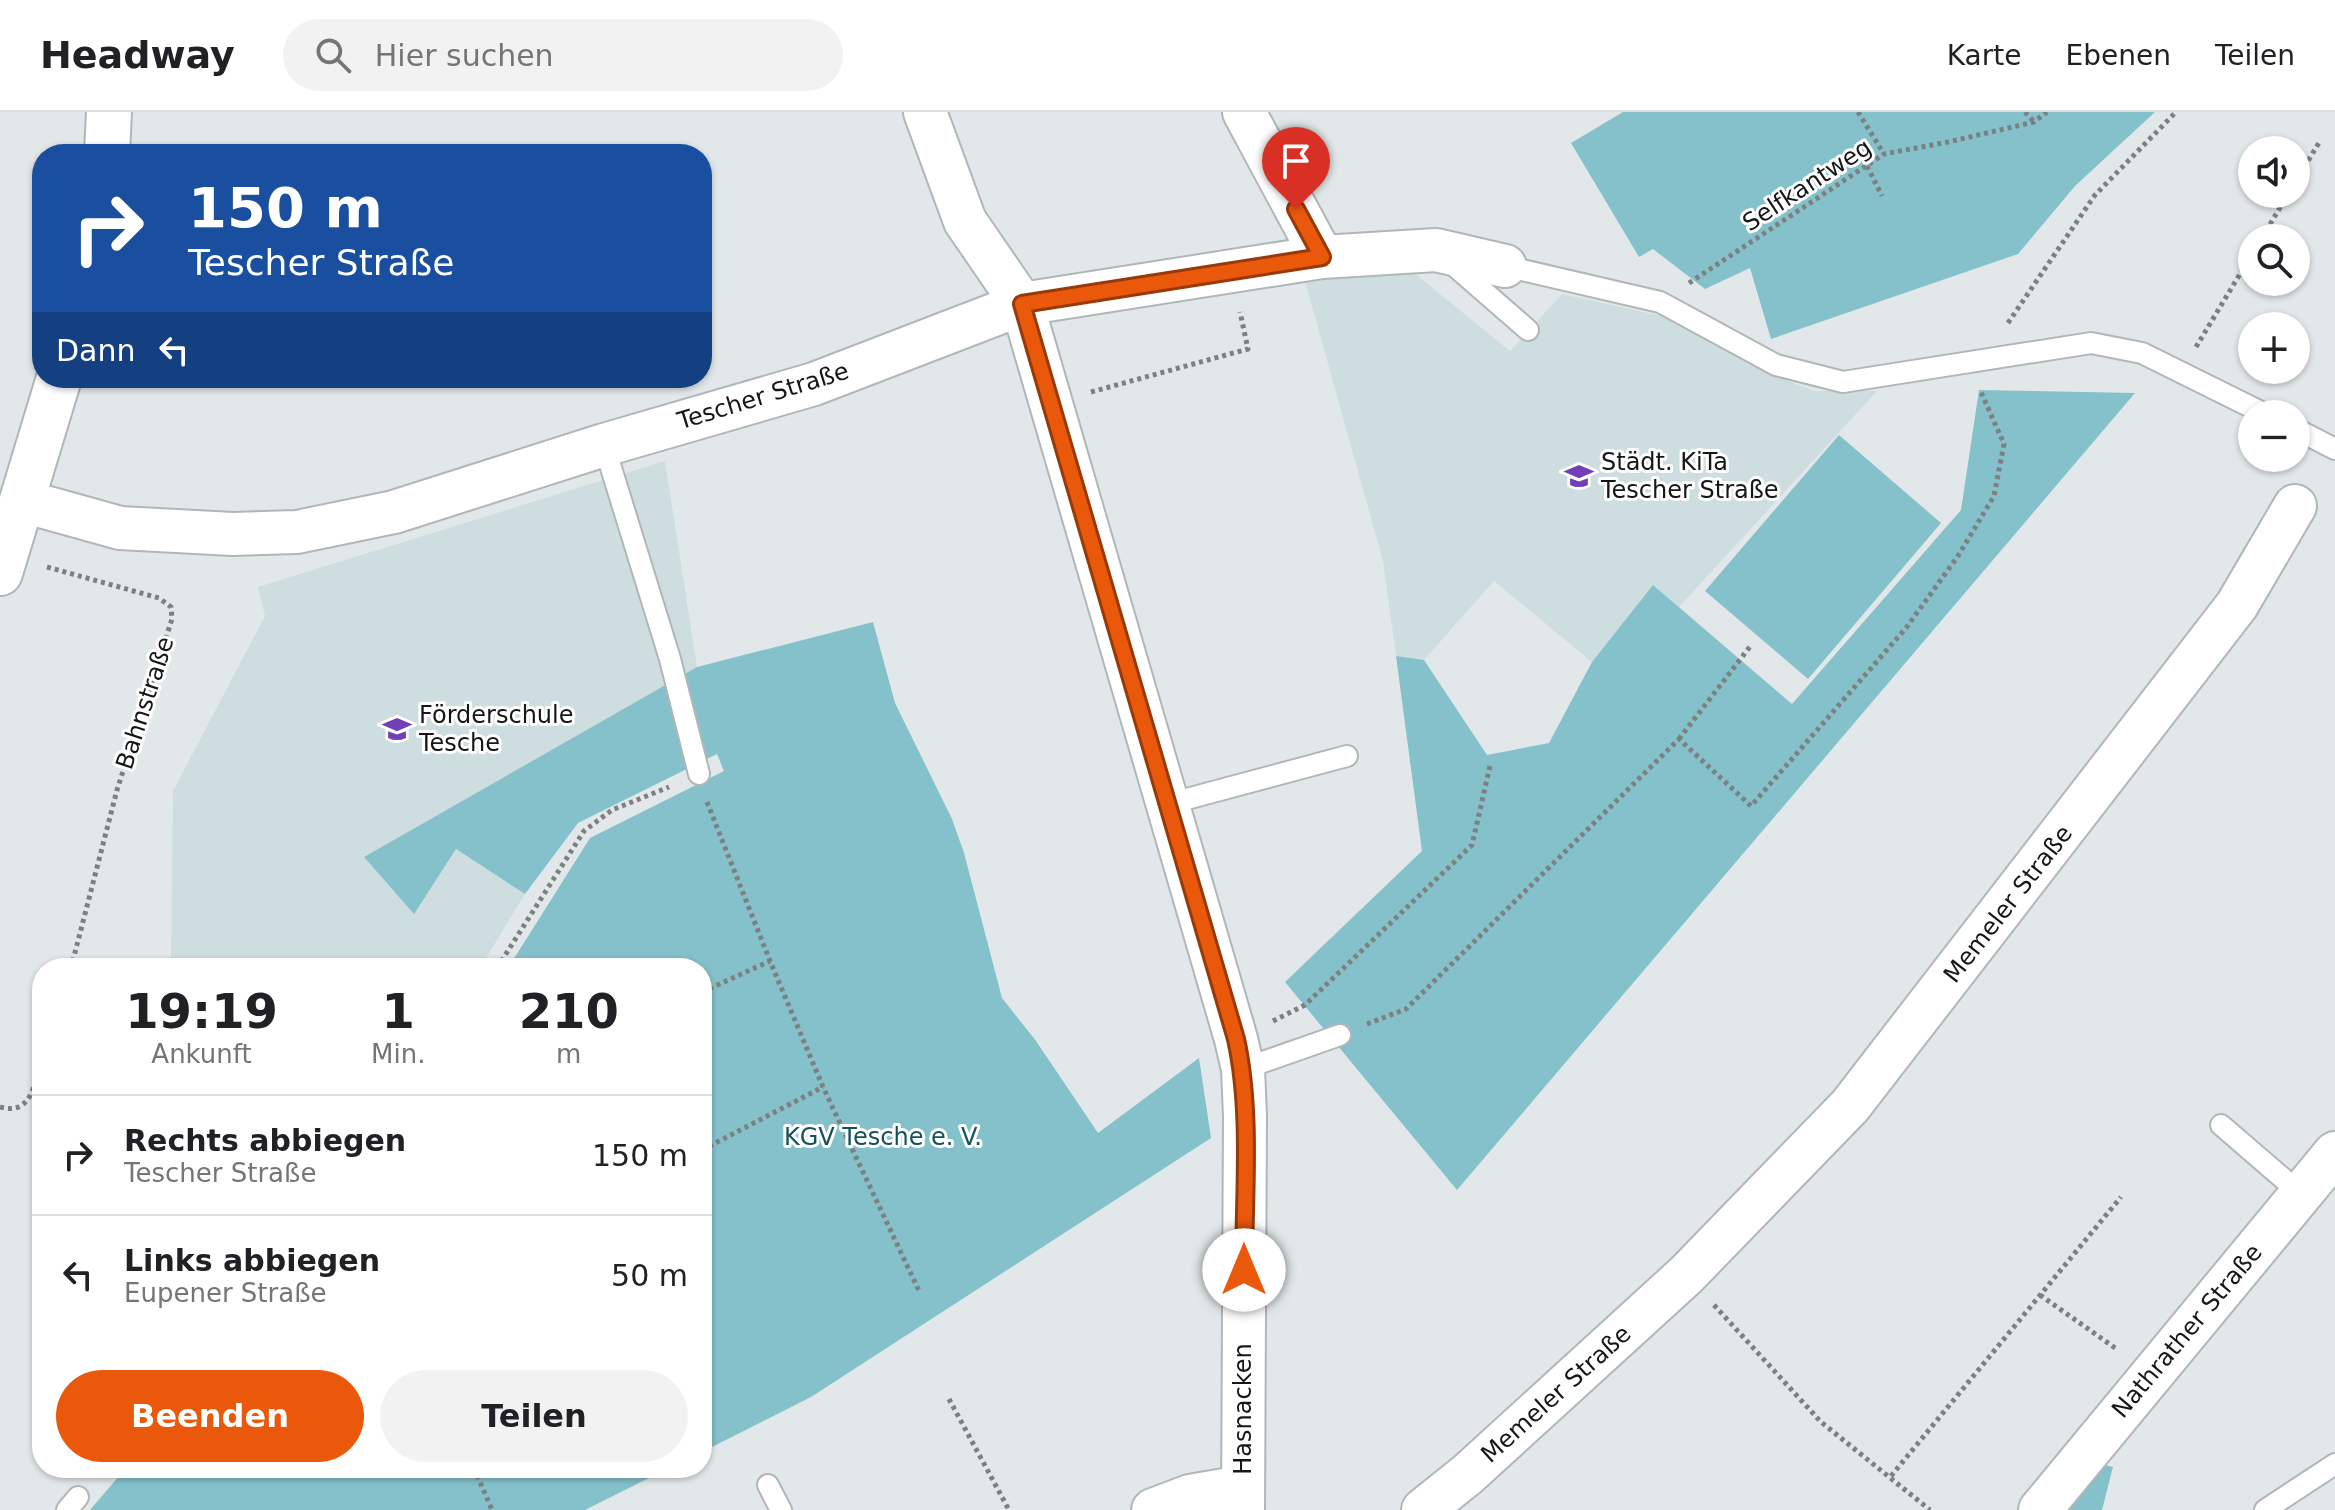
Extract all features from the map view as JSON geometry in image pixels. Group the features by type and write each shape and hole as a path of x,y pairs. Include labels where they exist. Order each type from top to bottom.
{"main road":[{"path":"107,144 109,112"},
{"path":"3,564 56,388"}],"street":[{"name":"Hasnacken","path":"925,112 965,221 1022,304 1239,1054 1245,1116 1243,1498"},
{"path":"1244,112 1322,257"},
{"name":"Tescher Straße","path":"23,501 120,528 233,534 297,532 394,512 604,445 814,384 1022,304 1322,257 1436,250 1505,266"},
{"name":"Memeler Straße","path":"1423,1510 1468,1474 1686,1275 1850,1106 2237,605 2295,506"},
{"name":"Nathrather Straße","path":"2040,1510 2335,1153"},
{"path":"1153,1510 1190,1496 1243,1498"}],"lane":[{"path":"1436,250 1528,330"},
{"path":"1505,266 1660,302 1776,365 1843,382 2091,343 2142,353 2238,401"},
{"path":"2310,436 2335,449"},
{"path":"604,445 670,659 699,774"},
{"path":"1168,804 1347,756"},
{"path":"1239,1054 1340,1035"},
{"path":"2221,1125 2301,1194"},
{"path":"2265,1510 2335,1464"},
{"path":"768,1485 781,1510"}],"path":[{"path":"1858,112 1884,154"},
{"path":"2025,112 2034,122"},
{"name":"Selfkantweg","path":"1660,302 1884,154 2034,122 2047,112"},
{"path":"1679,739 1751,806 1906,628 1958,556 1994,496 2004,444 1976,380 1983,361 2095,195 2176,112"},
{"path":"2310,158 2320,141"},
{"path":"1867,166 1882,196"},
{"path":"1051,403 1248,349 1232,271"},
{"path":"2196,348 2238,278"},
{"name":"Bahnstraße","path":"3,564 159,598 171,607 172,619 117,790 74,958"},
{"path":"1340,1035 1406,1009 1679,739 1752,644"},
{"path":"1239,1054 1305,1005 1472,845 1490,766"},
{"path":"503,958 584,831 612,810 699,774 699,783 823,1087 920,1293"},
{"path":"712,987 770,961"},
{"path":"712,1145 823,1087"},
{"path":"0,1107 10,1110 21,1108 28,1101 32,1089"},
{"path":"1891,1476 2121,1197"},
{"path":"1686,1275 1821,1422 1930,1510"},
{"path":"2040,1295 2152,1374"},
{"path":"949,1399 1009,1510"},
{"path":"478,1478 492,1510"}],"shaded area":[{"name":"Städt. KiTa Tescher Straße","path":"1414,273 1510,351 1562,294 1666,317 1760,370 1814,391 1877,391 1679,607 1653,585 1592,662 1494,581 1424,660 1396,656 1383,561 1305,281"},
{"name":"Förderschule Tesche","path":"665,461 697,667 364,857 414,913 456,849 525,894 486,958 171,958 173,791 265,616 258,587"}],"green space":[{"path":"1623,112 2155,112 2075,186 2018,254 1771,339 1750,268 1705,289 1653,249 1639,257 1571,143"},
{"path":"1979,390 2135,393 1457,1190 1285,982 1422,851 1396,656 1424,660 1487,755 1549,743 1592,662 1653,585 1792,704 1961,510"},
{"path":"1839,435 1941,523 1808,679 1705,591"},
{"name":"KGV Tesche e. V.","path":"873,622 895,703 952,819 964,853 1002,998 1036,1041 1098,1133 1199,1058 1211,1138 811,1397 712,1447 712,958 514,958 590,838 724,771 717,754 578,823 525,894 456,849 414,914 364,857 697,667"},
{"path":"2092,1462 2113,1467 2102,1510 2056,1510"},
{"path":"117,1478 649,1478 585,1510 90,1510"}],"place":[{"name":"Städt. KiTa Tescher Straße","path":"1579,476"},
{"name":"Förderschule Tesche","path":"397,729"}],"route":[{"path":"1244,1270 1243,1069 1022,304 1322,257 1296,209"}]}
